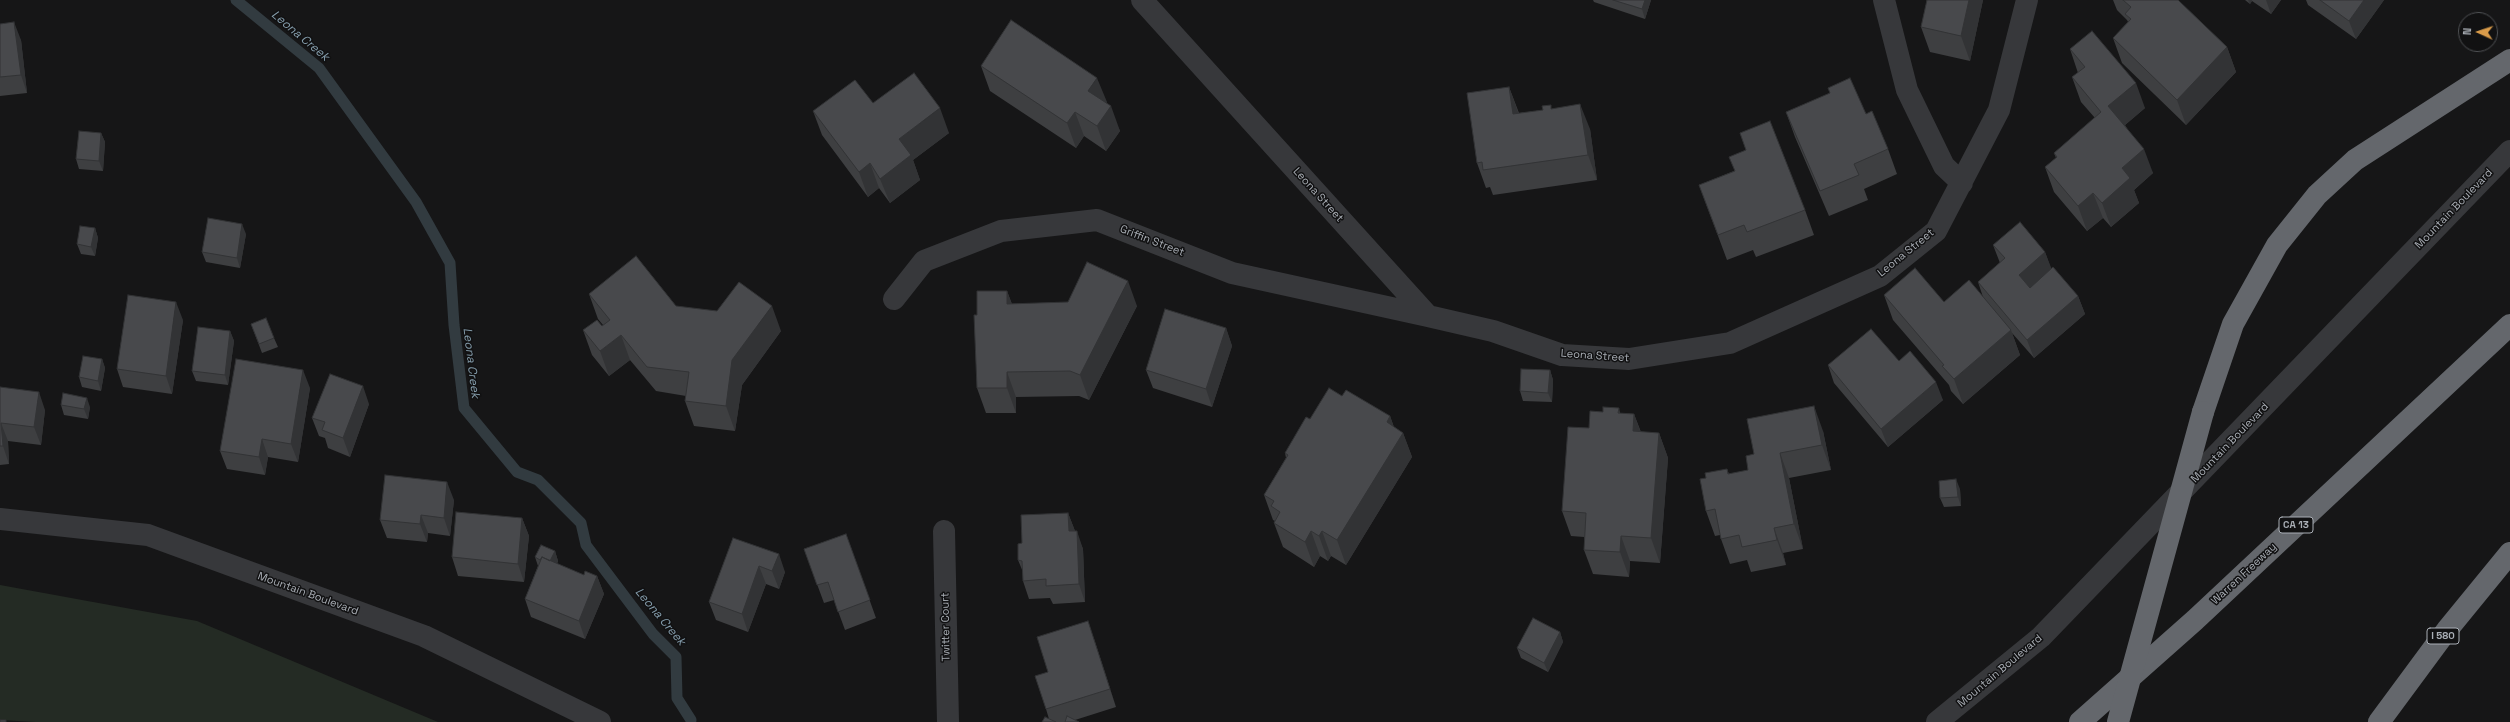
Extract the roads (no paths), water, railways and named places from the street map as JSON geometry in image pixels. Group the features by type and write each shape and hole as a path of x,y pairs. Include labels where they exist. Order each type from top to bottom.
{"highway":[{"path":"2118,722 2203,412 2233,324 2276,245 2317,195 2355,160 2510,60"},
{"name":"Warren Freeway","path":"2080,722 2195,620 2510,325"},
{"name":"I 580","path":"2378,722 2447,630 2510,553"}],"street":[{"name":"Leona Street","path":"1142,0 1428,316 1493,331 1562,356 1629,359 1730,343 1880,276 1936,231 1962,184 1999,110 2027,0"},
{"path":"1884,0 1907,90 1944,166 1962,184"},
{"name":"Mountain Boulevard","path":"1937,722 2040,638 2510,151"},
{"name":"Griffin Street","path":"894,299 924,261 1001,231 1097,220 1232,273 1428,316"},
{"name":"Mountain Boulevard","path":"0,519 148,535 424,636 600,722"},
{"name":"Twitter Court","path":"944,531 948,722"}],"waterway":[{"name":"Leona Creek","path":"236,0 319,68 416,202 450,263 454,325 464,408 517,472 538,480 581,523 586,545 653,634 676,657 677,698 691,720"}]}
